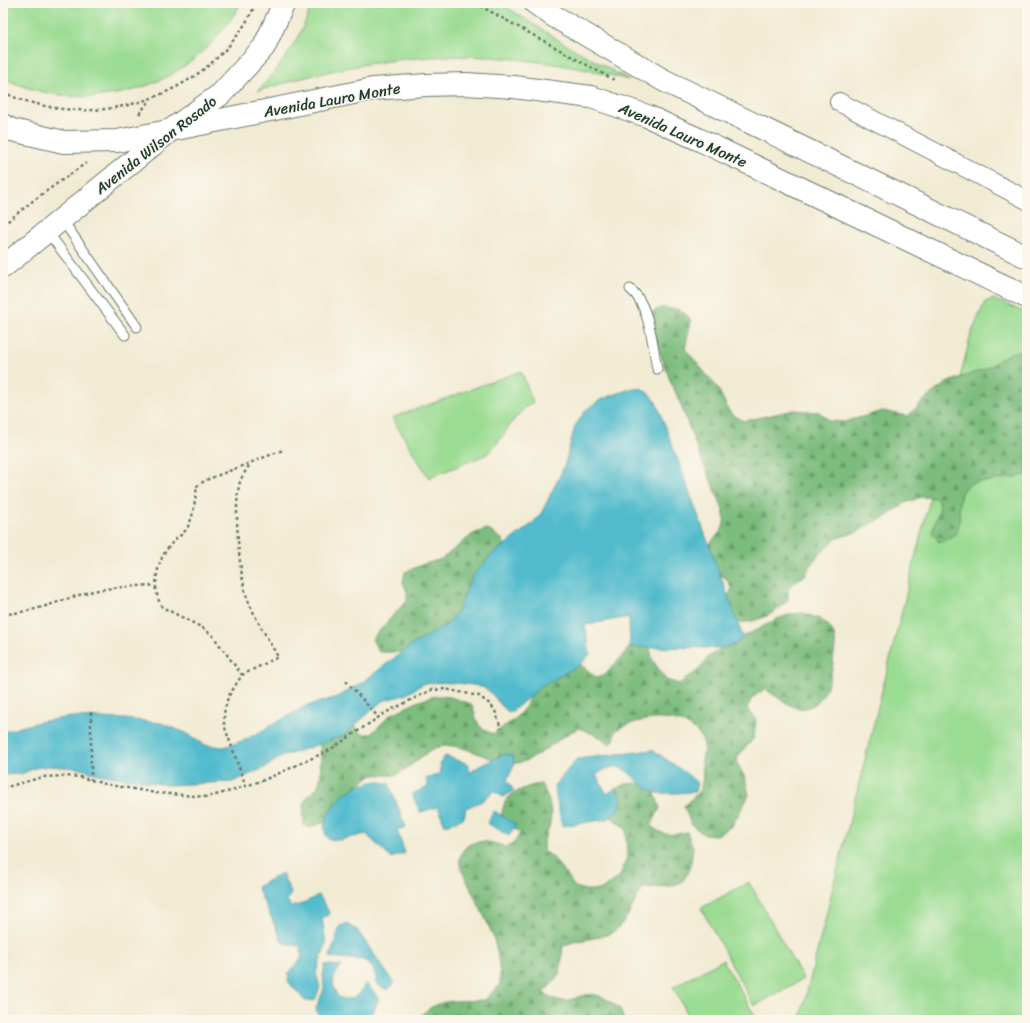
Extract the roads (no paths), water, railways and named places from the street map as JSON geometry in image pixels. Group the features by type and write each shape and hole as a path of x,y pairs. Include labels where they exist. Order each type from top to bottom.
{"main road":[{"name":"Avenida Wilson Rosado","path":"3,267 54,225 85,202 171,130 221,94 264,47 284,3"},
{"path":"535,3 552,15 663,80 1027,257"},
{"name":"Avenida Lauro Monte","path":"3,125 12,130 64,142 117,141 373,89 426,85 514,87 591,98 647,116 698,139 1027,297"}],"street":[{"path":"839,102 1027,200"}],"lane":[{"path":"54,225 138,327"},
{"path":"54,225 125,335"},
{"path":"630,289 637,295 649,327 657,369"}],"water":[{"path":"641,388 652,396 657,404 743,637 737,644 722,648 630,647 629,617 585,625 590,654 580,665 543,685 510,713 488,691 479,686 454,683 423,684 407,694 381,702 343,736 281,757 266,767 233,782 167,785 98,774 77,768 48,766 35,768 21,774 3,775 3,732 39,722 71,717 125,719 161,723 186,733 205,745 224,747 245,740 306,706 338,697 363,682 410,646 448,624 458,611 472,577 489,557 533,523 542,512 564,467 575,426 586,410 600,400 627,390"},
{"path":"653,750 687,774 697,783 695,792 654,792 646,788 628,772 621,768 614,767 606,769 596,775 607,794 616,788 622,799 619,809 608,819 562,826 554,786 577,759"},
{"path":"505,754 513,756 514,766 507,780 514,791 503,797 494,791 482,801 466,808 464,818 445,825 438,807 420,812 412,794 428,787 426,779 441,773 440,764 445,756 469,764 469,773 481,765"},
{"path":"377,781 389,784 406,827 397,830 405,853 391,858 366,834 339,840 329,839 325,834 324,827 326,821 333,807 338,801 354,788"},
{"path":"494,811 516,824 509,836 487,823"},
{"path":"282,873 291,893 287,900 291,907 302,904 319,895 330,914 322,918 326,943 316,973 320,987 315,1000 305,1001 288,981 289,973 302,957 301,946 283,943 257,887"},
{"path":"346,924 357,930 394,983 388,990 379,986 372,967 364,960 330,957 340,926"},
{"path":"325,965 341,966 336,974 333,984 338,997 348,999 355,997 366,983 379,999 373,1012 366,1020 321,1020 318,1017 316,1008 324,989 323,975"}]}
